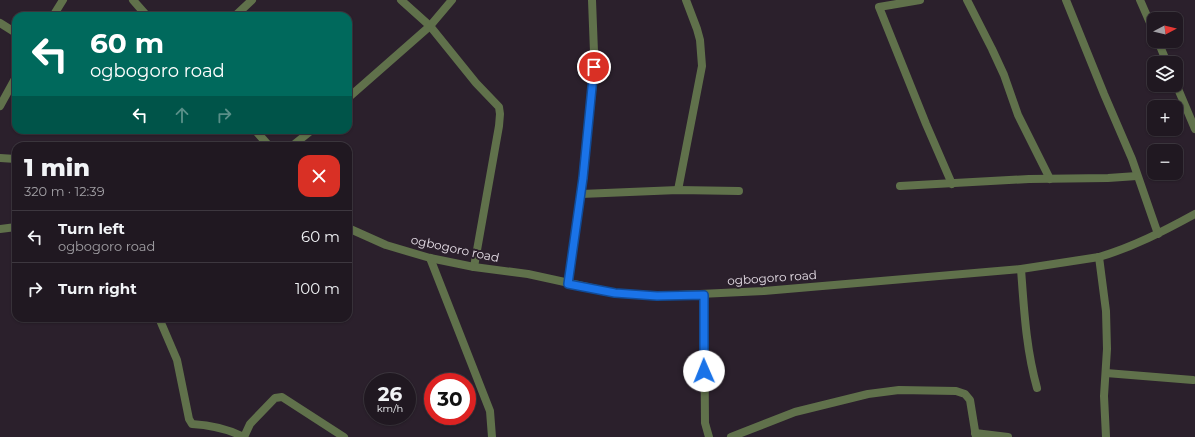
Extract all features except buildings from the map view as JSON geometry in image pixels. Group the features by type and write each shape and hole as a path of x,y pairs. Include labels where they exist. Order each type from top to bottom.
{"street":[{"path":"133,0 144,12"},
{"path":"239,12 252,0"},
{"path":"401,0 430,26 476,83 499,107 500,114 474,267"},
{"path":"352,94 430,26 452,0"},
{"path":"568,284 581,194 593,82 594,52 592,0"},
{"path":"678,190 702,66 700,40 686,0"},
{"path":"920,0 877,3 952,184"},
{"path":"1066,0 1138,176 1158,234"},
{"path":"1140,0 1147,16"},
{"path":"968,1 1004,75 1018,115 1050,179"},
{"path":"55,12 59,2"},
{"path":"0,23 12,30"},
{"path":"0,106 12,84"},
{"path":"1179,92 1195,130"},
{"path":"258,134 266,142"},
{"path":"297,142 307,134"},
{"path":"0,158 12,159"},
{"path":"900,186 1029,179 1138,176"},
{"path":"581,194 678,190 739,191"},
{"name":"ogbogoro road","path":"352,230 386,245 430,258 474,267 528,274 568,284 615,293 657,296 704,295 1021,269 1099,257 1137,244 1195,214"},
{"path":"0,229 12,228"},
{"path":"1099,257 1106,311 1107,349 1104,396 1106,437"},
{"path":"430,258 490,411 492,437"},
{"path":"1021,269 1027,339 1030,361 1037,388"},
{"path":"704,295 705,423 709,437"},
{"path":"161,322 177,360 189,418 192,424 202,424 232,431 244,437 250,424 275,398 282,397 344,437"},
{"path":"1106,373 1193,380"},
{"path":"731,437 795,412 868,394 900,390 956,391 965,394 970,400 975,435 1008,437"}],"route":[{"path":"594,67 583,178 568,284 615,293 657,296 704,295 704,371"}]}
